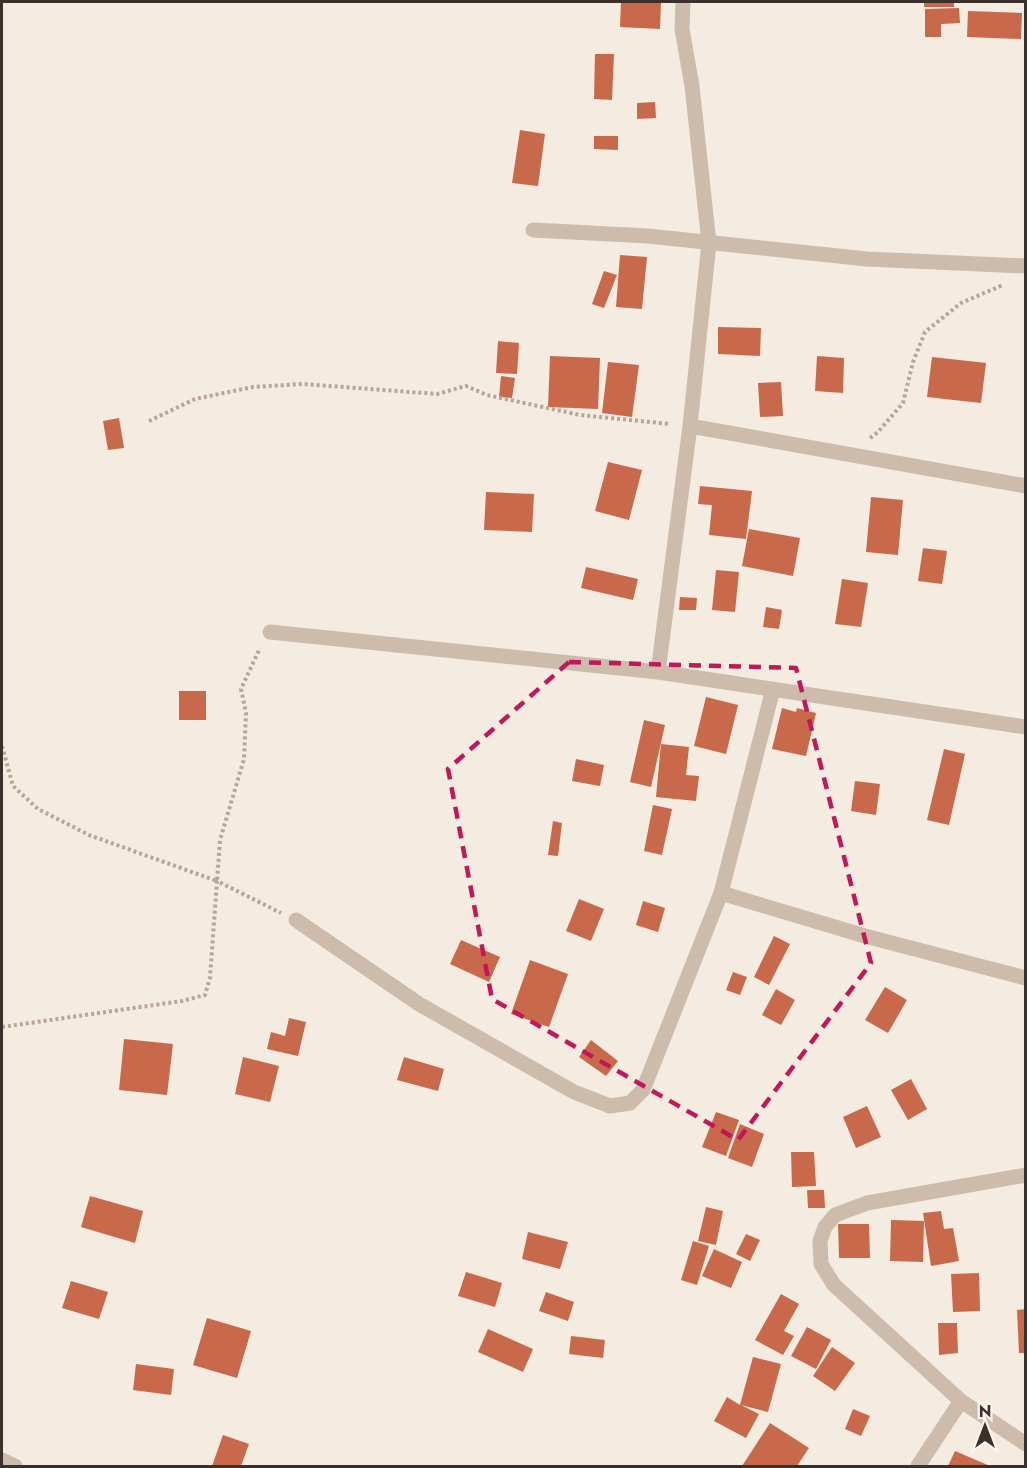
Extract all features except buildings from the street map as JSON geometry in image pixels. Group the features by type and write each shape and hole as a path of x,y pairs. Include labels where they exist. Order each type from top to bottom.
{"street":[{"path":"658,672 690,426 709,243 692,86 682,29 683,2"},
{"path":"533,230 648,236 867,259 1026,266"},
{"path":"690,426 1026,486"},
{"path":"270,632 658,672 1026,727"},
{"path":"296,920 420,1004 574,1092 610,1106 630,1103 643,1090 721,893 773,688"},
{"path":"721,893 865,936 1026,978"},
{"path":"1026,1175 867,1203 835,1215 825,1227 820,1241 821,1264 834,1286 961,1401 1026,1444"},
{"path":"918,1467 961,1401"},
{"path":"2,1460 15,1467"}],"path":[{"path":"851,454 878,432 903,403 913,362 925,332 961,303 1006,283"},
{"path":"149,421 195,399 253,387 303,384 437,394 466,386 487,395 580,415 690,426"},
{"path":"2,1027 182,1001 205,995 211,967 220,840 244,759 246,713 241,689 253,661 270,632"},
{"path":"2,746 13,786 39,809 89,835 217,881 296,920"}],"highlighted area":[{"path":"569,662 796,668 871,963 738,1140 492,999 448,769"}]}
